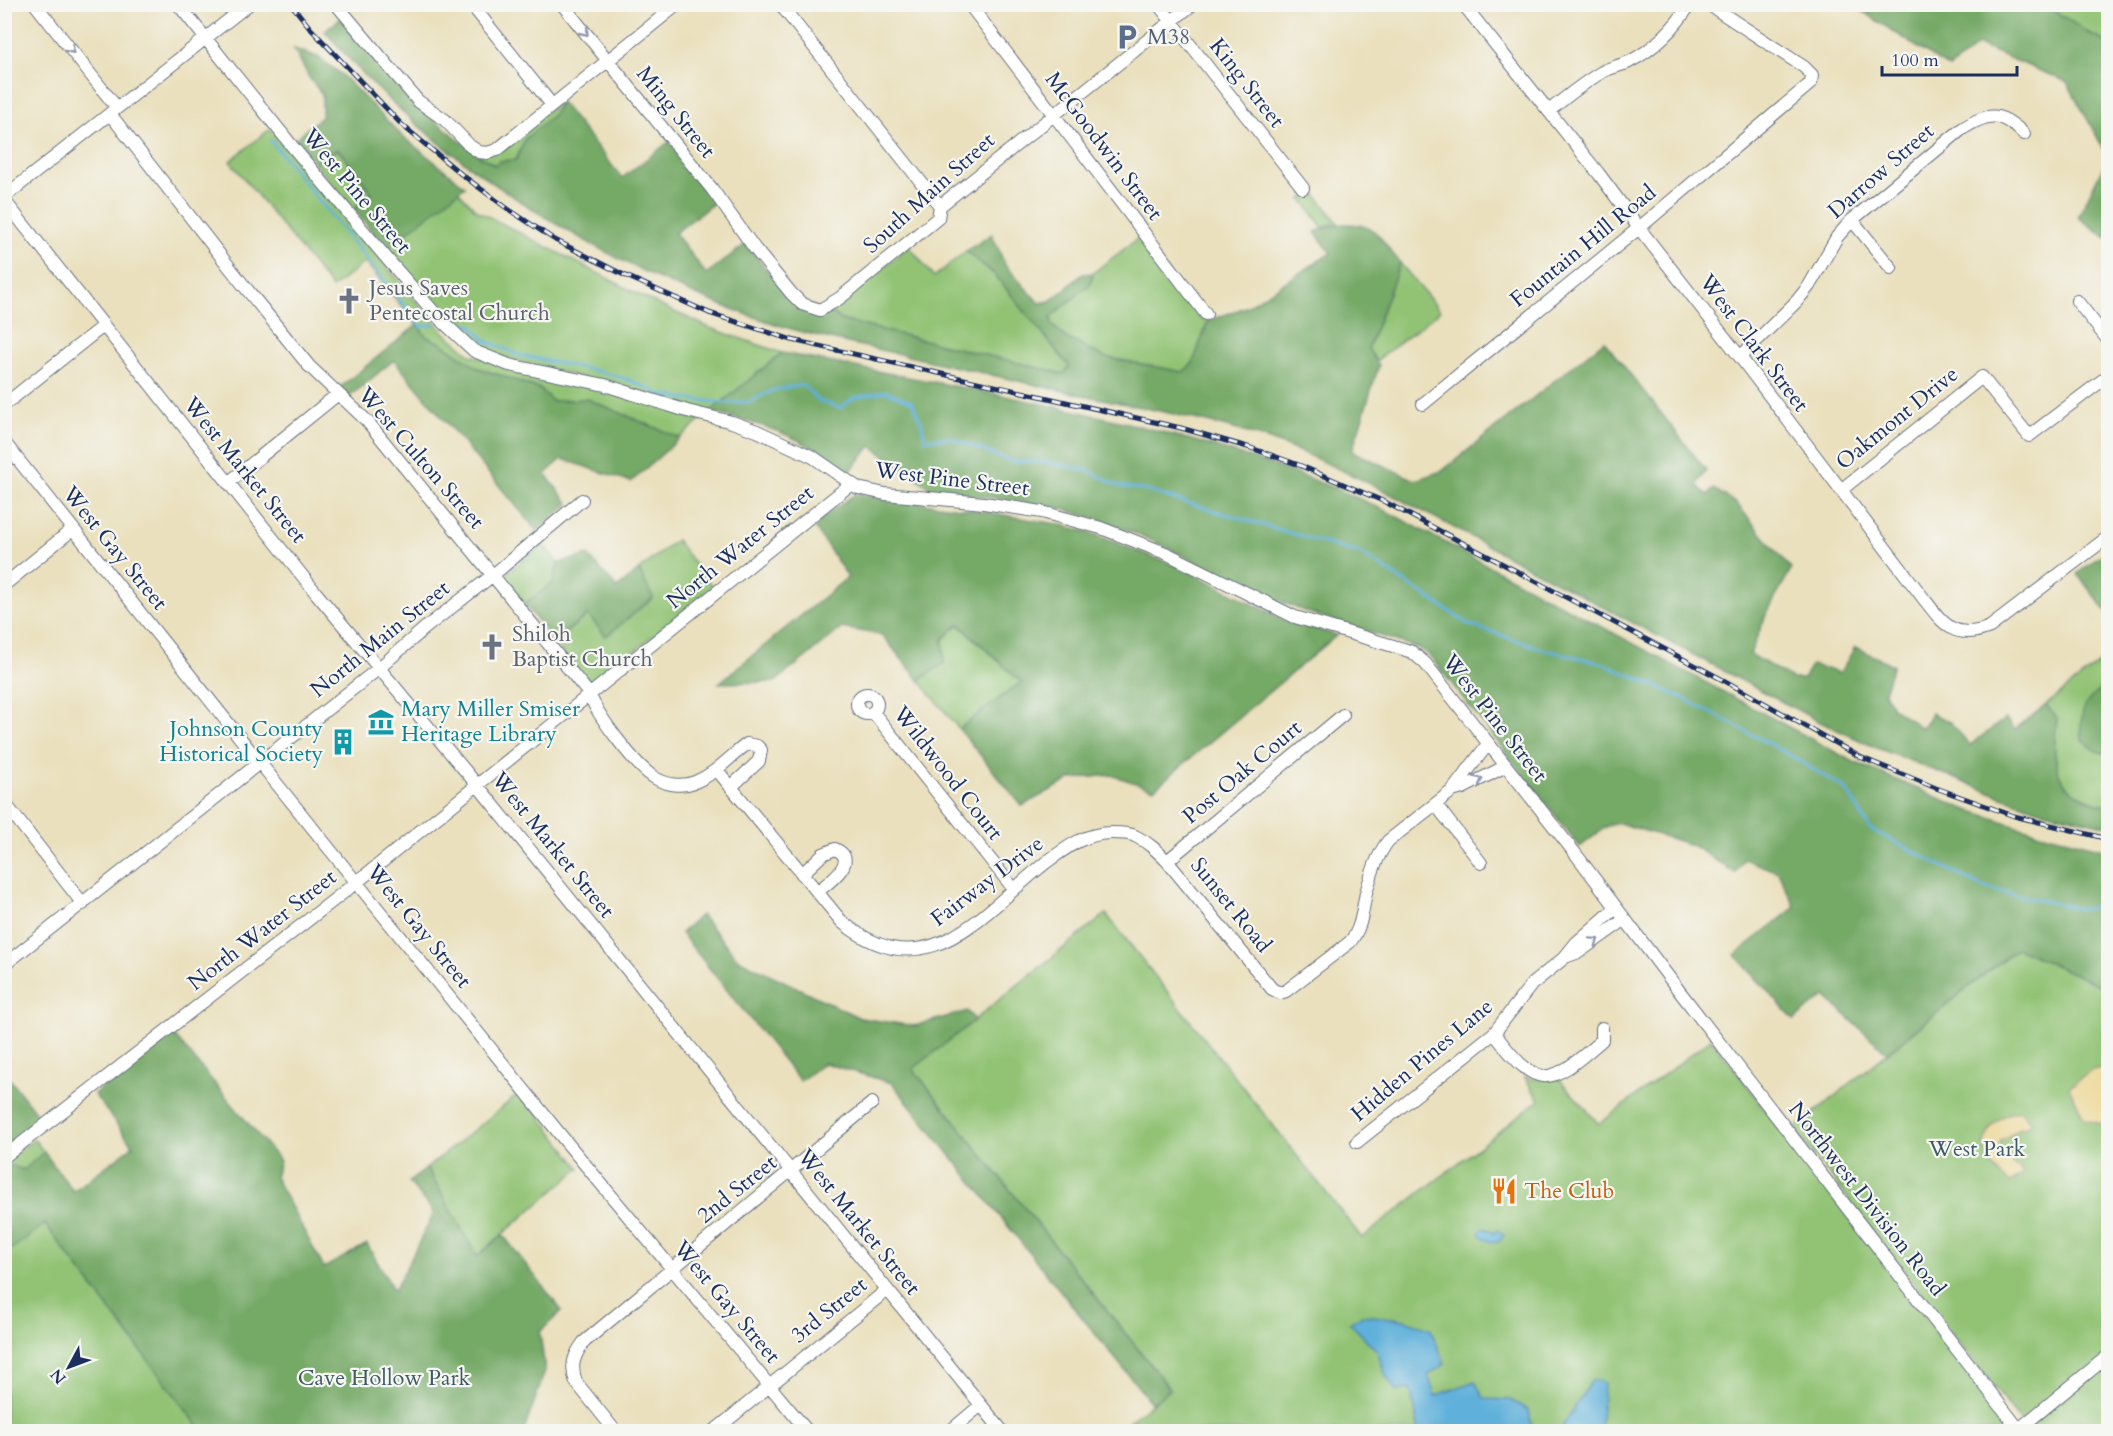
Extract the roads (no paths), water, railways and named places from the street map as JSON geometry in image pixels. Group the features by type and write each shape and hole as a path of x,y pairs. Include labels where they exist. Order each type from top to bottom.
{"street":[{"name":"West Culton Street","path":"35,4 261,308 309,366 359,413 590,695 594,707 638,763 653,777 677,785 693,783 717,770 747,744 757,746 761,750 759,761 731,787"},
{"name":"West Pine Street","path":"178,4 291,146 389,261 440,319 474,351 509,364 605,385 757,430 813,457 858,488 885,494 984,503 1042,512 1101,528 1168,554 1295,617 1412,652 1425,663 1578,857 1680,992"},
{"path":"4,198 249,4"},
{"path":"336,4 418,101 445,120 470,146 479,152 487,153 497,150 678,4"},
{"path":"471,4 552,105"},
{"name":"Ming Street","path":"562,4 712,189 754,249"},
{"path":"780,4 940,206"},
{"name":"McGoodwin Street","path":"969,4 1206,314"},
{"name":"King Street","path":"1158,4 1303,188"},
{"name":"South Main Street","path":"754,249 802,304 820,309 840,298 938,218 940,206 1193,4"},
{"name":"West Clark Street","path":"1463,4 1599,174 1923,599 1953,630 1970,633 1990,627 2109,537"},
{"path":"1549,111 1575,89 1605,70 1628,62 1647,51 1683,16 1690,4"},
{"name":"Fountain Hill Road","path":"1423,404 1639,228 1811,83 1812,75 1804,67 1708,4"},
{"name":"Darrow Street","path":"1740,357 1796,302 1809,286 1837,237 1852,220 1962,129 1973,122 1999,116 2024,134"},
{"name":"West Market Street","path":"4,198 103,326 378,669 478,786 1003,1431"},
{"path":"1852,220 1891,268"},
{"path":"2077,301 2109,340"},
{"path":"4,405 103,326"},
{"name":"Oakmont Drive","path":"1841,490 1982,377 2029,436 2109,376"},
{"path":"228,483 338,394"},
{"name":"West Gay Street","path":"4,442 260,764 672,1270 808,1431"},
{"name":"North Water Street","path":"4,1157 478,786 851,484"},
{"name":"North Main Street","path":"4,965 260,764 582,500"},
{"path":"4,585 73,529"},
{"name":"Wildwood Court","path":"873,712 1013,888"},
{"name":"Post Oak Court","path":"1167,861 1343,715"},
{"path":"1452,791 1488,744"},
{"path":"1452,791 1463,788 1506,766"},
{"name":"Fairway Drive","path":"717,770 842,922 856,934 875,944 896,949 937,946 953,938 1013,888 1083,837 1100,833 1133,835 1152,846 1167,861"},
{"name":"Sunset Road","path":"1167,861 1272,989 1280,993 1286,991 1350,942 1357,934 1366,894 1382,848 1452,791"},
{"path":"4,802 83,904"},
{"path":"1436,805 1481,863"},
{"path":"802,874 828,851 835,849 841,851 845,864 842,870 817,892"},
{"name":"Hidden Pines Lane","path":"1357,1142 1494,1033 1532,984 1564,958 1576,943 1616,908"},
{"name":"Hidden Pines Lane","path":"1564,958 1579,952 1624,920"},
{"name":"Northwest Division Road","path":"1680,992 2020,1430"},
{"path":"1494,1033 1515,1062 1526,1071 1544,1077 1572,1066 1602,1041 1602,1028"},
{"name":"2nd Street","path":"616,1431 576,1382 573,1374 576,1354 584,1342 872,1103"},
{"name":"3rd Street","path":"713,1431 887,1290"},
{"path":"2020,1430 2109,1356"},
{"path":"949,1431 981,1405"}],"water":[{"path":"1483,1227 1494,1233 1497,1230 1504,1235 1502,1239 1496,1243 1486,1239 1479,1234"},
{"path":"1362,1315 1401,1319 1430,1328 1445,1364 1428,1375 1435,1396 1475,1381 1484,1399 1510,1400 1529,1410 1532,1431 1418,1431 1410,1389 1396,1391 1386,1376 1377,1351 1350,1323"},
{"path":"1593,1379 1604,1383 1600,1431 1559,1431"}],"waterway":[{"path":"271,141 421,326 433,325"},
{"path":"456,325 470,324 486,341 519,355 602,372 632,381 660,394 685,399 728,403 750,402 773,390 803,385 819,401 841,408 853,398 886,391 912,402 921,422 925,439 952,438 1013,462 1039,461 1087,470 1119,486 1144,490 1362,554 1470,625 1546,650 1602,663 1681,697 1779,749 1846,789 1870,829 1985,888 2081,909 2108,906"}],"railway":[{"path":"291,4 311,29 402,125 461,174 555,240 624,275 709,313 792,340 1181,428 1251,448 1299,465 1385,502 1725,681 1860,757 2014,816 2108,839"}],"place":[{"name":"M38","path":"1127,37"},
{"name":"Jesus Saves Pentecostal Church","path":"349,301"},
{"name":"Shiloh Baptist Church","path":"492,647"},
{"name":"Mary Miller Smiser Heritage Library","path":"381,722"},
{"name":"Johnson County Historical Society","path":"343,742"},
{"name":"The Club","path":"1504,1191"}],"park label":[{"name":"West Park","path":"1977,1149"},
{"name":"Cave Hollow Park","path":"384,1378"}]}
